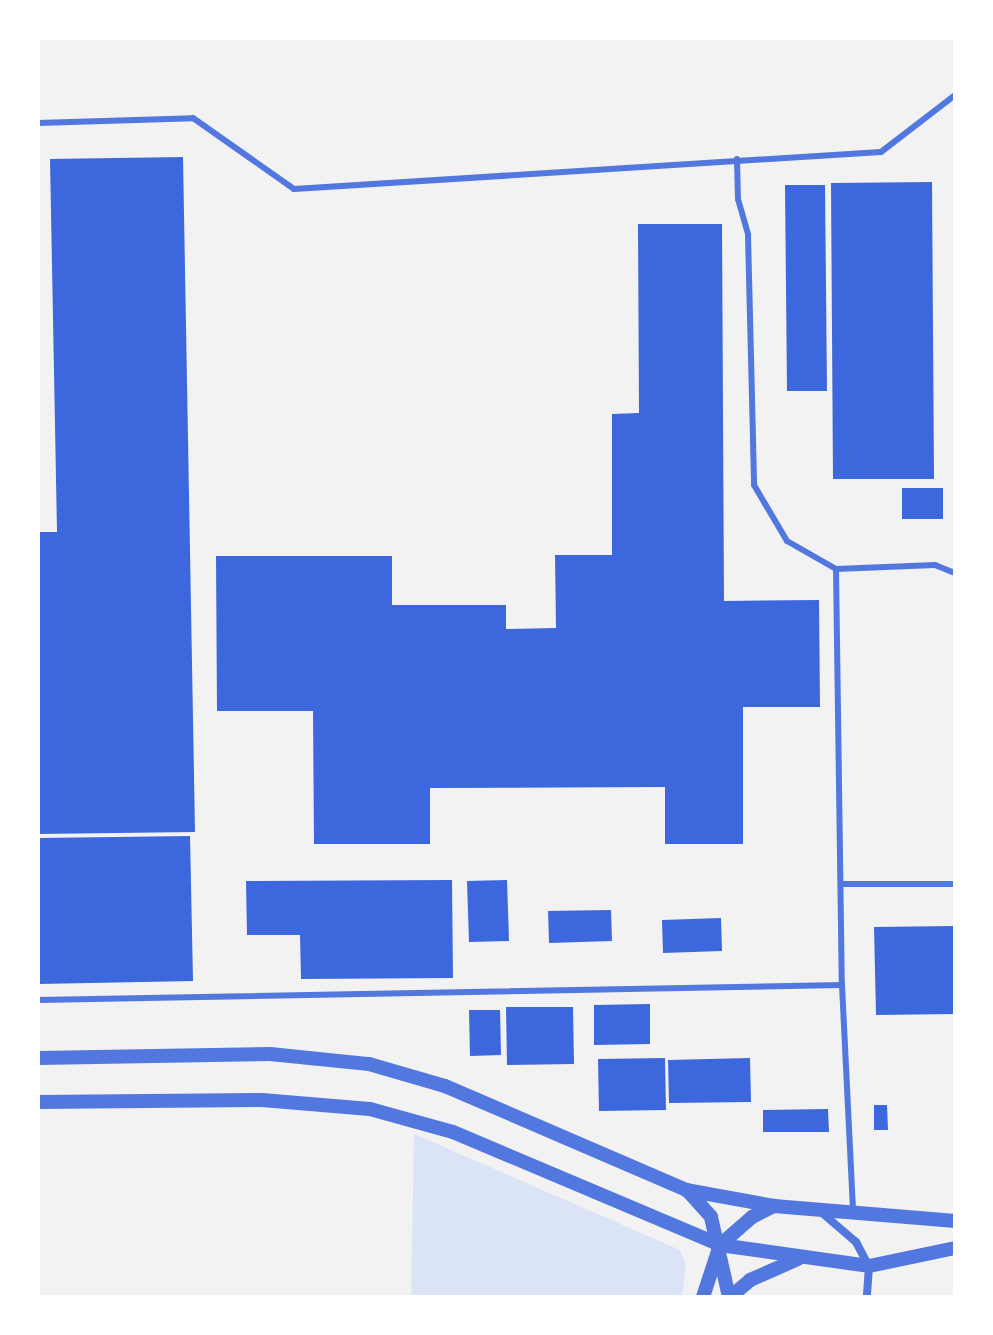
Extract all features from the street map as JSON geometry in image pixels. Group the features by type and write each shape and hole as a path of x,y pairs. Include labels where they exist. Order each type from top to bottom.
{"street":[{"path":"38,1058 270,1054 369,1064 496,1106 686,1190 774,1206 955,1221"},
{"path":"38,1102 262,1100 370,1109 453,1132 720,1245 799,1259 869,1266 955,1248"},
{"path":"686,1190 711,1217 730,1297 750,1280 799,1259"},
{"path":"703,1297 720,1245 752,1217 774,1206"},
{"path":"820,1211 856,1242 869,1266 867,1297"}],"lane":[{"path":"38,123 193,118 294,189 881,152 955,95"},
{"path":"737,159 738,199 748,235 754,485 787,541 836,569 935,565 955,573"},
{"path":"836,569 842,985 853,1214"},
{"path":"841,884 955,884"},
{"path":"38,1000 842,985"}],"shaded area":[{"path":"414,1134 680,1250 686,1266 682,1297 411,1297"}],"building":[{"path":"183,157 195,832 38,834 38,532 57,532 50,159"},
{"path":"932,182 934,479 833,479 831,183"},
{"path":"785,185 825,185 827,391 787,391"},
{"path":"638,224 722,224 724,601 819,600 820,707 743,707 743,844 665,844 665,787 430,788 430,844 314,844 313,711 217,711 216,556 392,556 392,605 506,605 506,629 556,628 555,555 612,555 612,414 639,413"},
{"path":"902,488 943,488 943,519 902,519"},
{"path":"190,836 193,981 38,984 38,838"},
{"path":"452,880 453,978 301,979 300,935 247,935 246,881"},
{"path":"507,880 509,941 469,942 467,881"},
{"path":"611,910 612,941 549,943 548,911"},
{"path":"721,918 722,951 663,953 662,920"},
{"path":"955,926 955,1014 876,1015 874,927"},
{"path":"650,1004 650,1044 594,1045 594,1005"},
{"path":"506,1007 573,1007 574,1064 507,1065"},
{"path":"469,1010 500,1010 501,1055 470,1056"},
{"path":"665,1058 666,1110 599,1111 598,1059"},
{"path":"750,1058 751,1102 669,1103 668,1060"},
{"path":"874,1105 887,1105 888,1130 874,1130"},
{"path":"828,1109 829,1132 763,1132 763,1110"}]}
